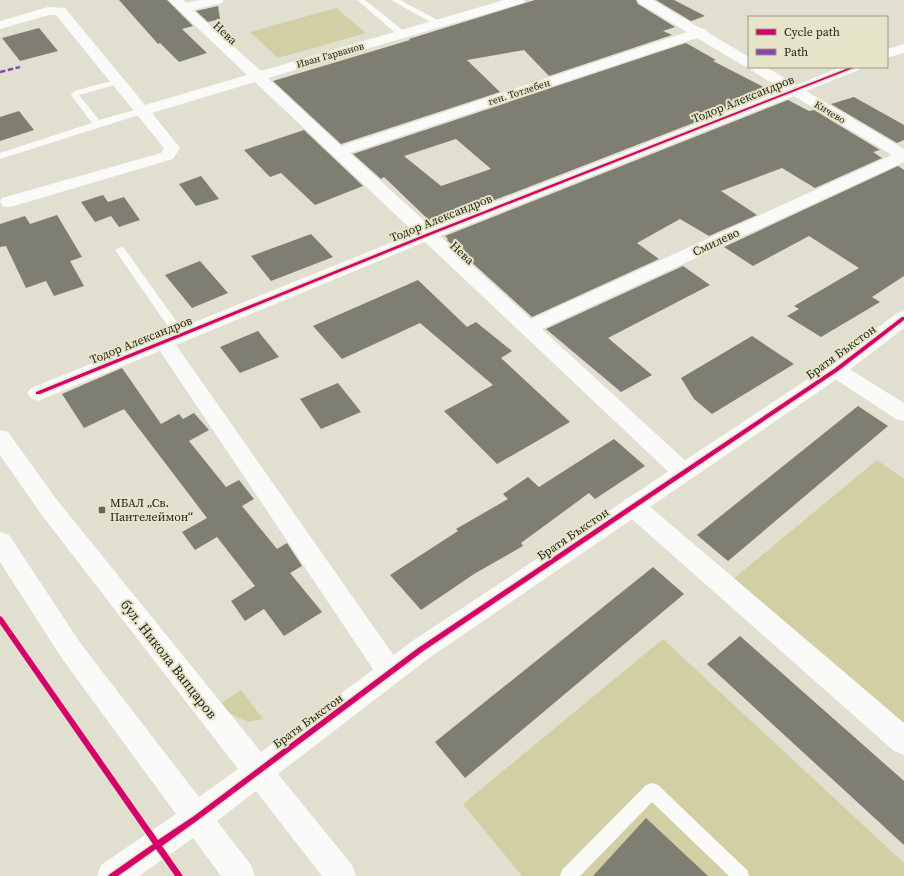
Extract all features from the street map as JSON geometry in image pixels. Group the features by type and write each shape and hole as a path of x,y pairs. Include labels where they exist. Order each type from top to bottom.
{"street":[{"path":"179,4 217,0"},
{"name":"Иван Гарванов","path":"142,111 518,0"},
{"path":"644,0 700,32 748,62"},
{"name":"Нева","path":"179,4 683,472"},
{"path":"0,25 48,11 60,11 172,148 167,156 8,202"},
{"name":"ген. Тотлебен","path":"338,152 700,32"},
{"path":"888,54 904,48"},
{"name":"Кичево","path":"758,68 904,156"},
{"name":"Тодор Александров","path":"38,393 427,235 851,68"},
{"name":"Смилево","path":"528,328 904,156"},
{"name":"Братя Бъкстон","path":"196,818 420,650 836,370 904,318"},
{"path":"172,338 390,672"},
{"path":"836,370 904,413"},
{"name":"бул. Никола Вапцаров","path":"0,438 49,507 341,876"},
{"path":"633,506 904,741"},
{"path":"0,542 72,652 240,876"},
{"path":"112,876 196,818"}],"lane":[{"path":"361,0 402,34"},
{"path":"395,0 439,23"},
{"path":"101,124 96,122 75,95 77,93 118,81"},
{"path":"0,156 142,111"},
{"path":"120,250 172,338"},
{"path":"568,876 652,791 741,876"}],"shaded area":[{"path":"336,8 366,33 278,58 250,32"},
{"path":"877,460 904,479 904,726 732,580"},
{"path":"663,639 904,863 904,876 522,876 463,804"},
{"path":"241,690 263,719 248,722 215,707"}],"building":[{"path":"119,0 167,0 193,26 182,29 207,53 179,62 160,43 158,44"},
{"path":"535,0 636,0 638,4 675,27 663,31 672,35 549,76 524,50 467,60 500,92 341,144 273,81 410,40 409,39"},
{"path":"656,0 674,0 705,16 691,21"},
{"path":"218,6 220,19 208,22 196,11"},
{"path":"39,28 58,51 20,61 2,38"},
{"path":"686,43 716,60 713,61 773,92 433,224 384,177 381,179 353,154","holes":["456,139 491,169 441,186 404,156"]},
{"path":"854,97 904,125 904,140 897,143 831,104"},
{"path":"788,100 809,111 814,110 880,150 873,152 882,158 815,188 782,168 721,191 757,215 709,236 680,219 637,243 659,259 532,317 447,240 448,239 445,236"},
{"path":"19,111 34,130 0,141 0,117"},
{"path":"304,130 363,186 315,205 281,173 270,177 244,150"},
{"path":"898,166 904,170 904,276 872,297 880,302 821,337 787,316 799,309 794,306 859,268 809,236 753,266 724,247"},
{"path":"201,176 219,199 196,206 179,184"},
{"path":"103,195 108,202 124,197 140,220 119,227 111,216 95,222 81,202"},
{"path":"57,215 82,257 70,261 84,286 54,296 46,281 26,288 6,246 0,247 0,224 25,216 30,224"},
{"path":"311,234 333,257 271,281 251,256"},
{"path":"200,261 228,293 192,308 165,275"},
{"path":"683,266 710,285 608,338 652,375 621,392 546,329"},
{"path":"418,280 467,327 476,322 512,351 501,358 570,422 497,464 444,411 493,385 420,323 342,359 313,326"},
{"path":"258,331 279,357 240,373 220,347"},
{"path":"752,336 794,364 712,414 694,399 681,378"},
{"path":"122,368 161,424 179,414 183,419 194,413 209,430 189,441 226,487 239,480 254,499 242,506 277,549 287,543 302,566 290,573 322,612 284,636 264,609 245,621 231,601 255,586 217,537 195,550 182,532 207,518 124,409 84,428 62,394"},
{"path":"338,383 361,412 321,429 300,399"},
{"path":"858,406 888,426 728,561 697,535"},
{"path":"614,439 645,466 595,499 589,493 521,543 523,546 474,574 421,610 390,575 458,531 456,529 508,499 503,494 528,477 539,487"},
{"path":"653,567 684,594 465,778 435,742"},
{"path":"740,636 904,781 904,845 707,664"},
{"path":"646,818 708,876 593,876"}],"marked path":[{"path":"0,72 20,67"}],"cycle path":[{"path":"38,393 427,235 851,68"},
{"path":"112,876 196,818 420,650 836,370 904,318"},
{"path":"0,619 179,876"}],"place":[{"name":"МБАЛ „Св. Пантелеймон“","path":"102,510"}]}
